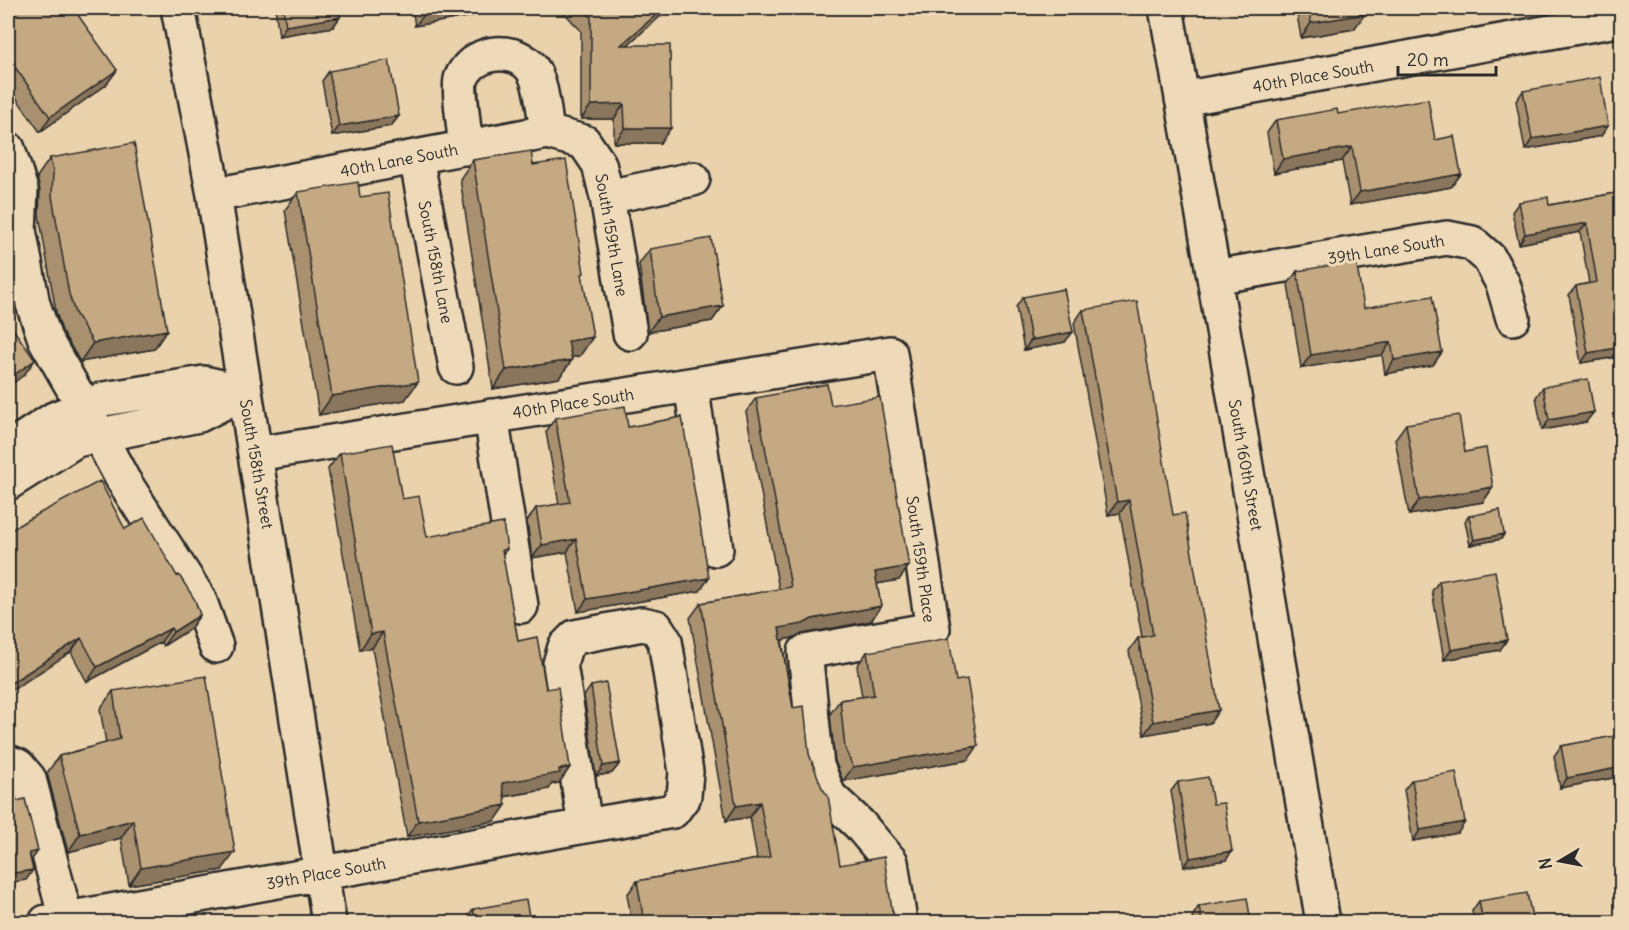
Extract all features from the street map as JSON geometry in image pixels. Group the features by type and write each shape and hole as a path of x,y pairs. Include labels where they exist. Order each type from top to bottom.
{"street":[{"name":"South 158th Street","path":"178,8 214,195 329,922"},
{"name":"South 160th Street","path":"1166,8 1323,922"},
{"name":"40th Place South","path":"1182,99 1622,19"},
{"path":"466,148 460,81 472,63 491,53 512,55 530,66 540,86 547,132"},
{"name":"40th Lane South","path":"214,195 547,132 584,142"},
{"name":"South 159th Lane","path":"584,142 599,164 607,197 630,333"},
{"path":"8,149 21,190 19,230 33,304 45,339 123,480 199,599 216,646"},
{"name":"South 158th Lane","path":"416,157 456,367"},
{"path":"607,197 693,179"},
{"name":"39th Lane South","path":"1214,278 1447,238 1472,243 1489,258 1503,284 1513,318"},
{"name":"40th Place South","path":"256,454 890,353"},
{"name":"South 159th Place","path":"890,353 933,628 805,652 817,766 829,796 859,824 891,862 900,922"},
{"path":"690,385 716,549"},
{"path":"8,449 54,419 91,421 200,415 244,392"},
{"path":"491,416 521,606"},
{"path":"8,483 76,440 91,421"},
{"name":"39th Place South","path":"55,921 673,811 684,796 686,772 665,641 656,627 642,624 575,637 565,647 560,664 585,826"},
{"path":"8,762 18,766 29,779 55,921"}],"building":[{"path":"11,8 73,8 117,70 50,117 8,57 8,10"},
{"path":"283,8 339,8 340,17 286,26"},
{"path":"425,8 448,8 426,12"},
{"path":"583,8 664,8 621,45 670,45 671,128 625,128 624,104 591,105 591,17"},
{"path":"1309,8 1364,8 1365,14 1311,23"},
{"path":"389,60 399,116 339,126 329,71"},
{"path":"1600,77 1608,126 1532,139 1523,91"},
{"path":"1428,99 1435,140 1454,136 1461,174 1360,192 1352,147 1283,159 1276,120 1337,109 1338,114"},
{"path":"134,143 167,330 93,343 75,313 69,294 52,196 53,172 50,158"},
{"path":"531,151 533,165 566,160 593,337 568,341 572,360 506,370 473,160"},
{"path":"358,182 360,197 388,193 418,382 332,396 298,192"},
{"path":"1622,192 1622,347 1588,353 1576,286 1597,282 1587,223 1525,234 1519,202 1548,197 1549,205"},
{"path":"711,238 723,306 659,317 650,249"},
{"path":"1356,261 1364,308 1432,296 1442,352 1394,360 1391,342 1311,355 1297,271"},
{"path":"1064,289 1073,332 1031,340 1023,297"},
{"path":"1137,301 1173,515 1185,513 1219,710 1153,722 1138,638 1153,635 1129,500 1117,502 1083,310"},
{"path":"8,322 35,360 8,379"},
{"path":"1588,379 1594,412 1549,420 1543,387"},
{"path":"827,384 831,405 880,397 909,566 875,572 881,606 812,619 803,624 779,628 793,708 804,706 809,754 822,788 828,796 840,865 884,857 892,910 895,919 900,922 644,922 637,881 770,857 760,802 736,806 701,603 791,587 756,398"},
{"path":"625,406 628,427 682,417 709,578 587,599 576,539 542,545 536,508 570,502 555,418"},
{"path":"1459,415 1465,452 1486,448 1493,487 1419,500 1406,424"},
{"path":"392,444 402,499 419,496 427,537 503,523 507,549 502,550 518,641 537,637 546,689 558,687 570,767 559,769 560,773 502,783 506,805 418,821 383,632 371,634 340,453"},
{"path":"100,481 125,529 144,518 177,576 179,575 195,600 200,615 173,632 171,628 97,667 81,638 8,685 8,532"},
{"path":"1500,510 1504,534 1474,540 1469,516"},
{"path":"1495,571 1507,640 1451,650 1439,581"},
{"path":"949,638 956,681 967,679 978,746 853,767 845,748 840,700 874,695 867,652"},
{"path":"206,676 235,852 141,868 133,820 80,834 59,756 120,739 113,691"},
{"path":"606,683 620,763 603,766 591,686"},
{"path":"1619,731 1622,731 1622,767 1567,778 1561,746 1620,735"},
{"path":"1456,772 1465,822 1420,830 1412,780"},
{"path":"1208,777 1213,804 1224,803 1232,851 1190,858 1178,782"},
{"path":"25,799 38,851 29,853 33,870 8,874 8,803"},
{"path":"1527,893 1533,922 1483,922 1479,901"},
{"path":"1247,898 1251,922 1202,922 1199,906"},
{"path":"526,900 530,922 476,922 473,909"},
{"path":"269,919 269,922 249,922"}]}
